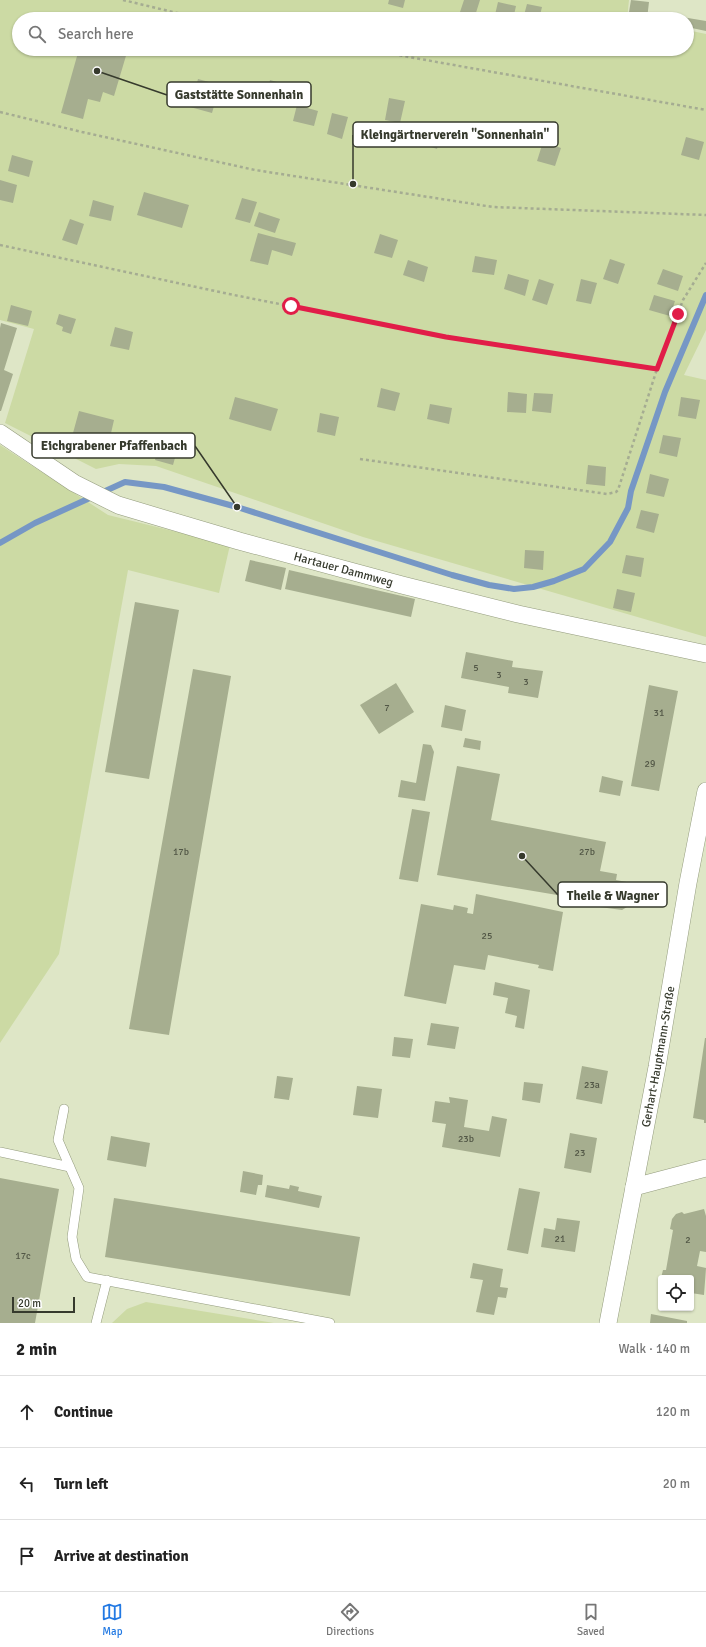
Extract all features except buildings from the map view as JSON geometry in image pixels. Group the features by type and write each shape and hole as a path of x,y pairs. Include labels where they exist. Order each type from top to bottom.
{"street":[{"name":"Hartauer Dammweg","path":"0,433 82,487 112,502 239,541 402,585 518,614 706,654"},
{"name":"Gerhart-Hauptmann-Straße","path":"608,1323 657,1067 688,883 706,791"},
{"path":"634,1186 706,1168"}],"lane":[{"path":"64,1109 58,1140 79,1188 72,1237 76,1259 87,1276 330,1323"},
{"path":"0,1152 70,1167"},
{"path":"96,1323 107,1280"}],"path":[{"path":"123,0 173,12"},
{"path":"403,56 706,110"},
{"path":"0,112 82,132 255,170 493,207 706,215"},
{"path":"0,245 236,296 446,337 657,369"},
{"path":"360,459 611,494 618,490 657,369 683,300 706,262"}],"green space":[{"path":"0,0 629,0 628,12 12,12 12,56 694,56 694,31 706,34 706,330 684,375 706,380 706,637 363,537 156,466 119,464 96,469 5,423 34,329 0,320"},
{"path":"0,445 108,515 230,545 219,593 128,570 59,954 0,1043"},
{"path":"146,1302 274,1323 112,1323 127,1309"}],"waterway":[{"path":"0,543 35,523 125,482 164,487 237,507 452,575 489,585 514,589 533,587 554,581 584,569 610,542 628,508 631,491 665,392 706,295"}],"place":[{"name":"Gaststätte Sonnenhain","path":"97,71"},
{"name":"Kleingärtnerverein \"Sonnenhain\"","path":"353,184"},
{"name":"Eichgrabener Pfaffenbach","path":"237,507"},
{"name":"Theile & Wagner","path":"522,856"}],"route":[{"path":"291,306 446,337 657,369 678,314"}]}
